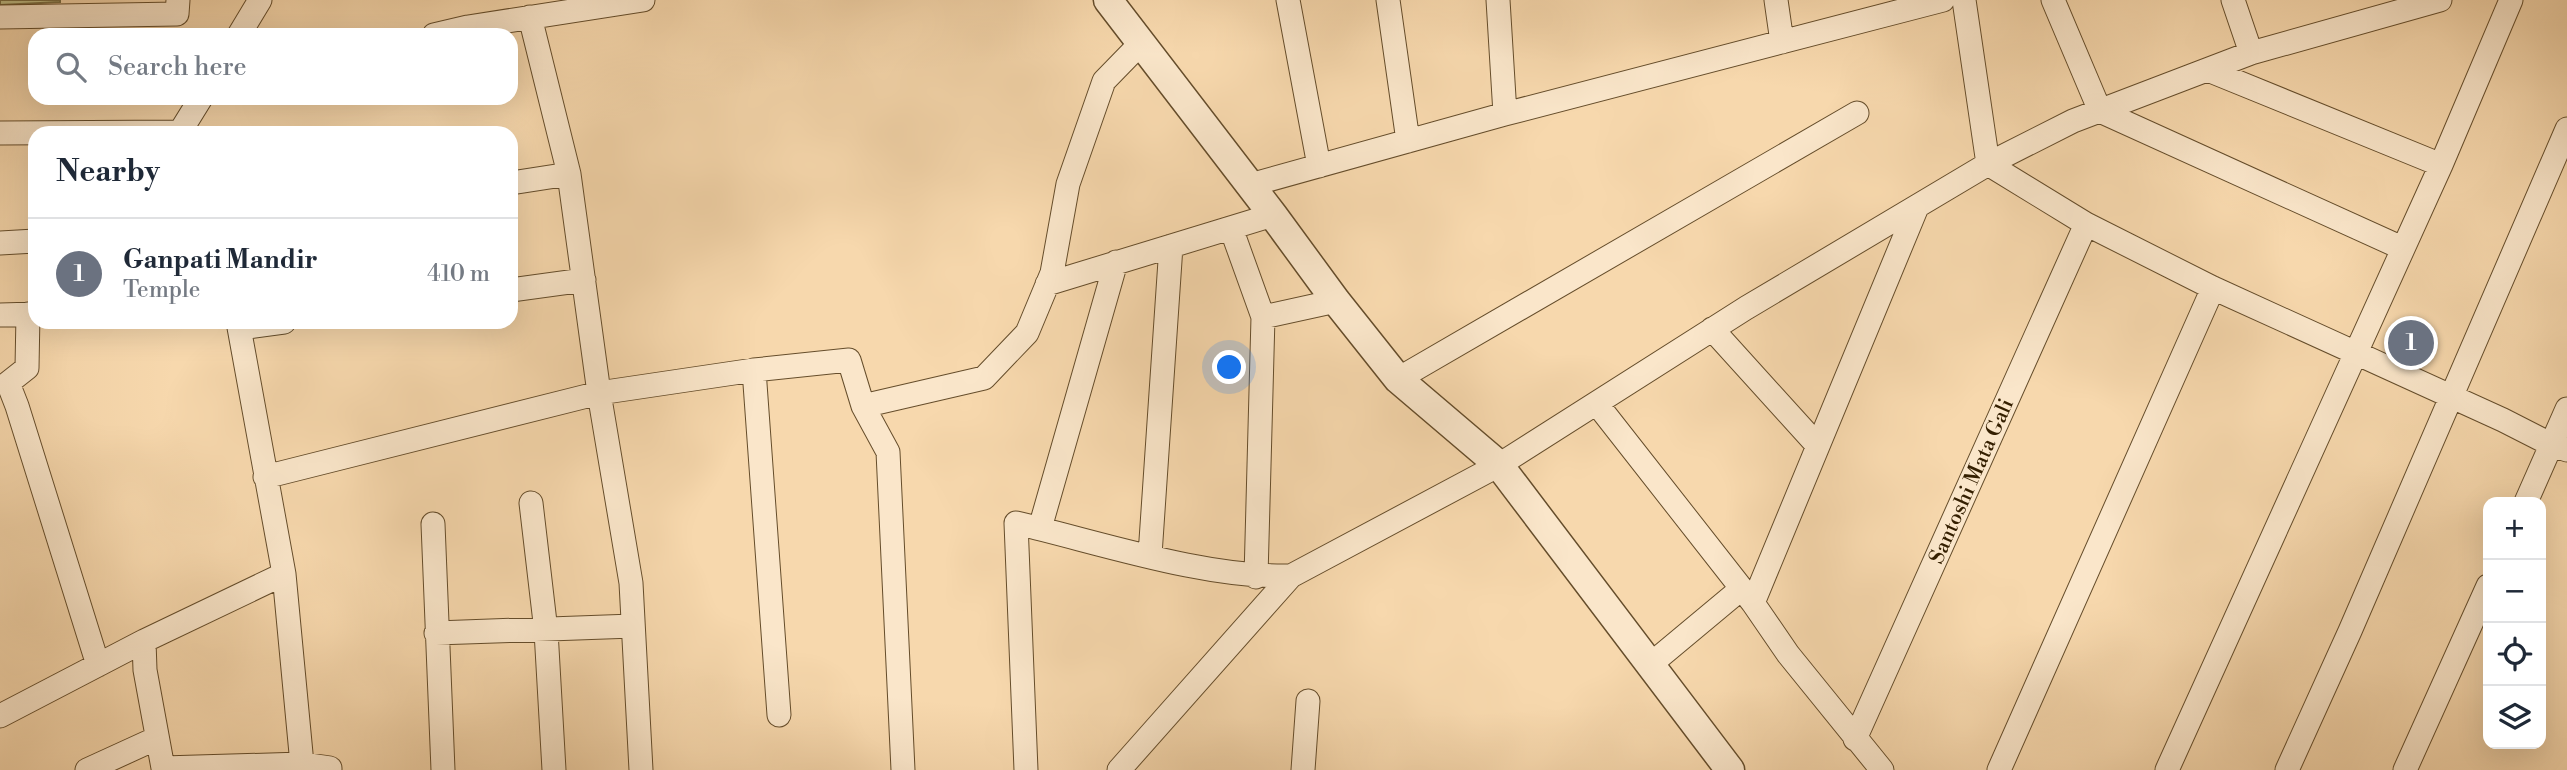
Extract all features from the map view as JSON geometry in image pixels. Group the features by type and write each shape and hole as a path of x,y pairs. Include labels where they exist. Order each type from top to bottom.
{"street":[{"path":"0,17 69,7 177,14 178,0"},
{"path":"243,28 260,0"},
{"path":"471,28 643,0"},
{"path":"1108,0 1398,379 1499,465 1730,770"},
{"path":"1288,0 1319,166"},
{"path":"1388,0 1408,141"},
{"path":"1498,0 1505,114"},
{"path":"1776,0 1782,42"},
{"path":"1250,185 1505,114 1943,0"},
{"path":"1964,0 1989,164 2086,224 2213,288 2559,447"},
{"path":"2053,0 2100,111 2402,248"},
{"path":"2234,0 2251,52"},
{"path":"1119,770 1291,576 1499,465 1712,329 1989,164 2073,121 2251,52 2440,0"},
{"path":"2167,770 2441,164 2511,0"},
{"path":"530,17 569,174 599,393 631,583 641,770"},
{"path":"863,406 984,378 1027,333 1052,273 1068,184 1104,81 1142,42"},
{"path":"2208,70 2441,164"},
{"path":"184,126 197,105"},
{"path":"1398,379 1857,113"},
{"path":"2287,770 2452,397 2567,128"},
{"path":"0,133 28,133"},
{"path":"518,182 569,174"},
{"path":"1651,664 1747,596 1818,446 1917,207"},
{"path":"1047,284 1273,215"},
{"name":"Santoshi Mata Gali","path":"1855,739 2086,224"},
{"path":"1231,228 1263,317 1256,577"},
{"path":"0,243 28,241"},
{"path":"1150,555 1171,246"},
{"path":"1040,528 1116,262"},
{"path":"518,289 584,280"},
{"path":"1999,770 2213,288"},
{"path":"1263,317 1336,301"},
{"path":"0,315 28,314"},
{"path":"30,329 27,368 8,383 18,406 98,665"},
{"path":"240,329 284,574 302,764"},
{"path":"1712,329 1818,446"},
{"path":"265,477 599,393 754,370 849,360 863,406 888,452 903,770"},
{"path":"754,370 779,715"},
{"path":"1597,404 1747,596 1788,654 1882,770"},
{"path":"2529,497 2559,447 2567,409"},
{"path":"531,503 547,631 554,770"},
{"path":"1026,770 1016,523 1256,577 1291,576"},
{"path":"433,524 443,770"},
{"path":"0,716 144,641 284,574"},
{"path":"2405,770 2483,597"},
{"path":"436,633 633,626"},
{"path":"144,641 145,670 161,769 302,764 330,770"},
{"path":"1303,770 1308,701"},
{"path":"87,770 157,738"}],"green space":[{"path":"0,0 60,0 60,2 0,5"}],"place":[{"name":"Ganpati Mandir","path":"2411,343"}]}
